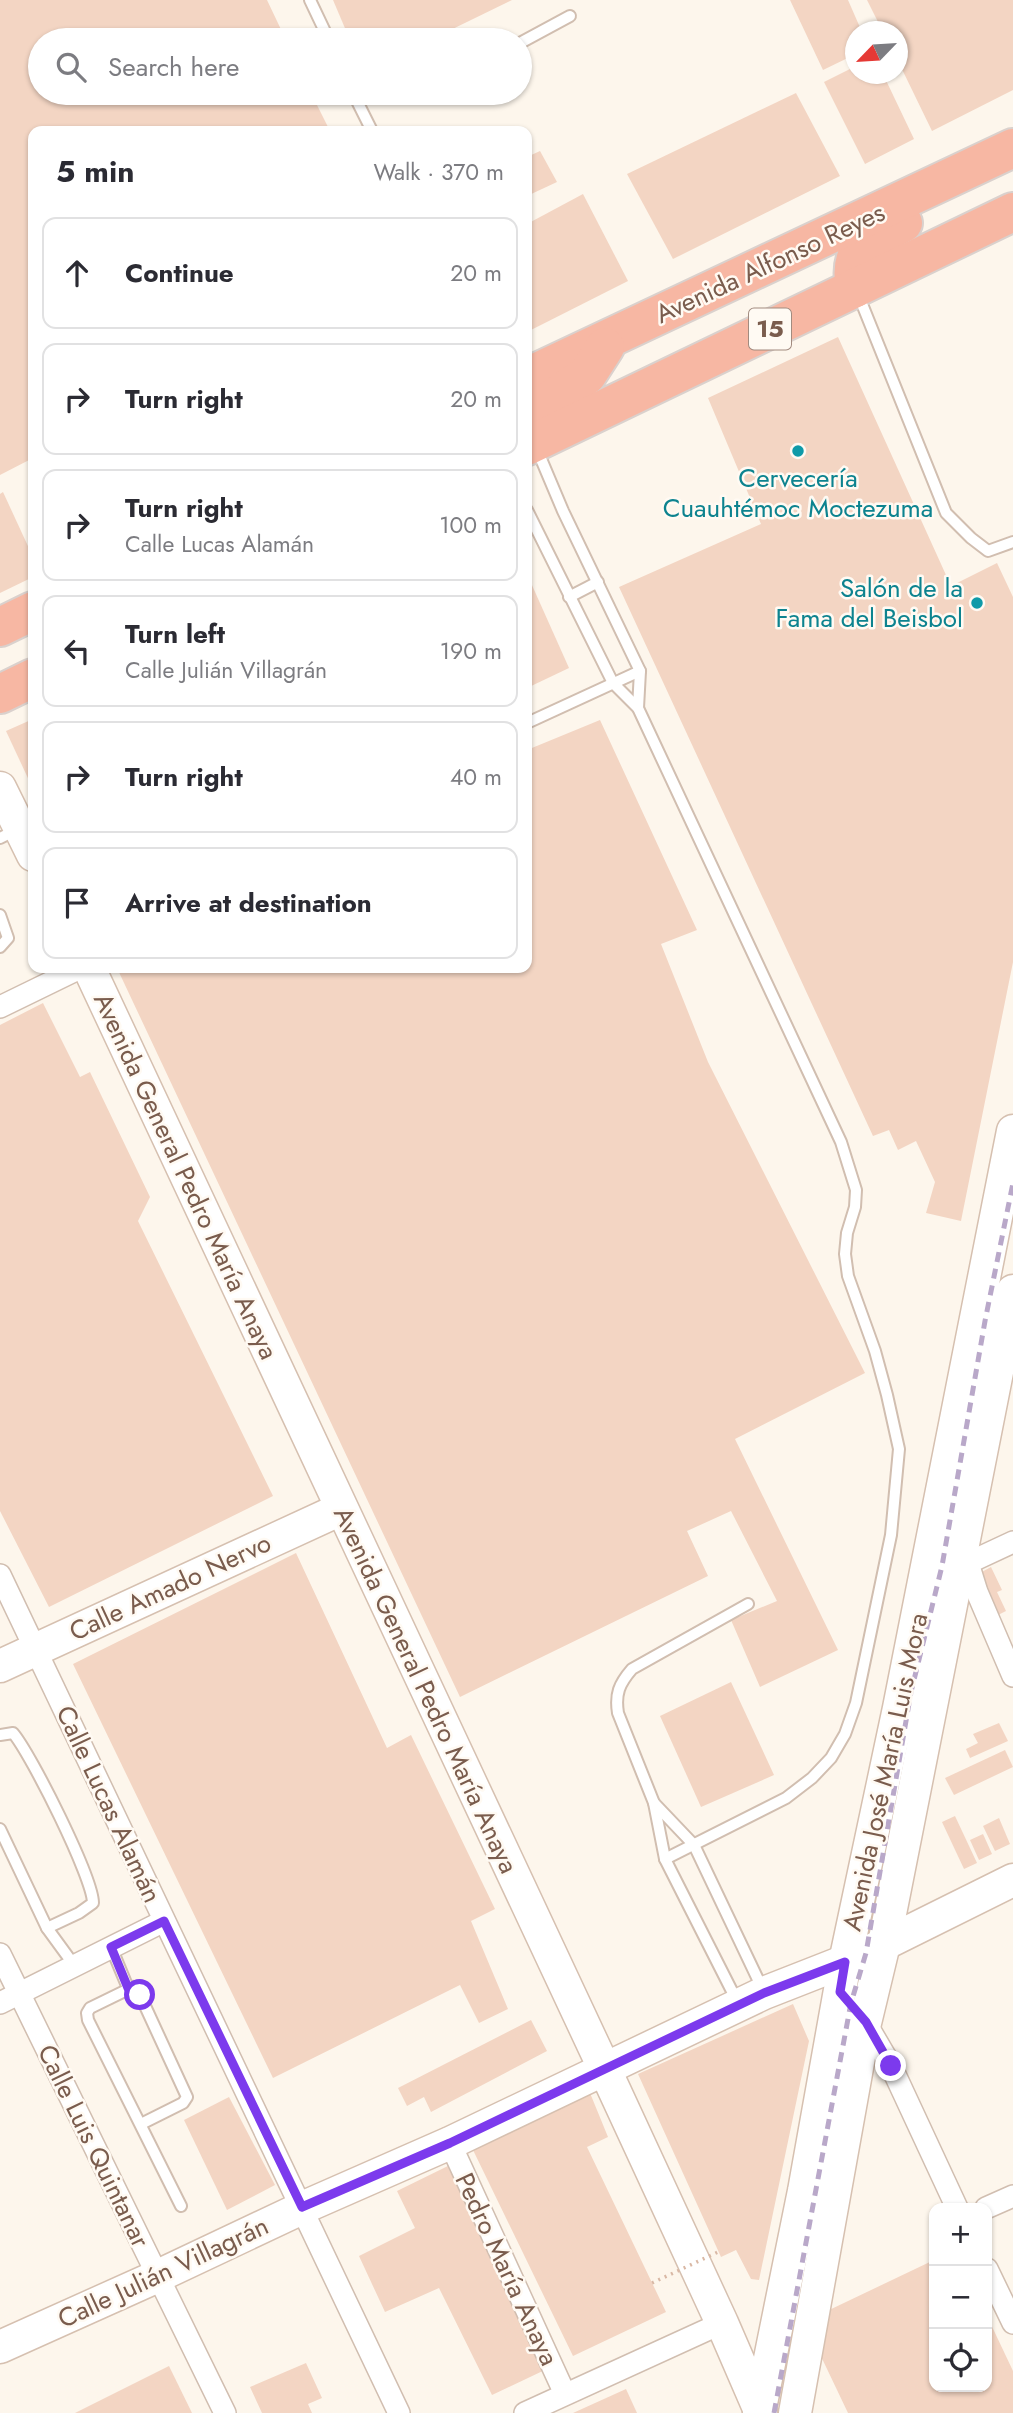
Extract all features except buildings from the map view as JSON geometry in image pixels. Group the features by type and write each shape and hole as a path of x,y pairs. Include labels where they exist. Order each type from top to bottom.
{"highway":[{"name":"Avenida Alfonso Reyes","path":"532,375 1013,148"},
{"path":"855,288 853,264 859,250 911,218 922,206 932,187"},
{"name":"15","path":"532,434 855,288 1013,212"},
{"path":"532,432 587,375 612,337"},
{"path":"0,627 28,613"},
{"path":"0,694 28,680"}],"street":[{"path":"0,788 18,840"},
{"path":"0,1007 70,973"},
{"name":"Avenida General Pedro María Anaya","path":"91,973 605,2070 722,2323 760,2412"},
{"name":"Avenida José María Luis Mora","path":"795,2413 866,2022 884,1944 952,1564 1013,1131"},
{"name":"Avenida José María Luis Mora","path":"760,2412 804,2191 842,1977 952,1564 1013,1291"},
{"name":"Calle Amado Nervo","path":"0,1666 341,1509"},
{"path":"1013,1542 952,1564 977,1592 1013,1676"},
{"name":"Calle Lucas Alamán","path":"0,1574 399,2413"},
{"name":"Calle Julián Villagrán","path":"0,2347 302,2207 450,2143 752,1999 842,1977 884,1944 1013,1880"},
{"path":"6,1998 164,1921"},
{"name":"Calle Luis Quintanar","path":"0,1954 6,1998 158,2276 225,2413"},
{"path":"842,1977 891,2066 955,2203"},
{"name":"Pedro María Anaya","path":"450,2143 565,2394"},
{"path":"992,2205 1013,2196"},
{"path":"992,2279 1013,2323"},
{"path":"525,2413 722,2323"}],"lane":[{"path":"310,0 323,28"},
{"path":"532,37 570,16"},
{"path":"362,105 370,126"},
{"path":"855,288 946,513 988,551 1013,542"},
{"path":"532,442 640,671 638,708"},
{"path":"532,520 613,683 638,708 841,1142 856,1190 855,1207 845,1244 848,1276 875,1351 899,1449 891,1535 856,1703 845,1734 831,1758 812,1778 786,1798 665,1859"},
{"path":"569,597 598,582"},
{"path":"532,721 640,671"},
{"path":"0,915 8,938 0,947"},
{"path":"748,1604 632,1670 620,1683 616,1699 618,1713 654,1803 665,1859 752,1999"},
{"path":"0,1735 13,1732 27,1752 84,1869 93,1896 93,1903 87,1908 47,1928"},
{"path":"654,1803 694,1845 752,1999"},
{"path":"0,1829 47,1928 74,1965"},
{"path":"111,1947 128,1988"},
{"path":"141,2124 183,2103 187,2097 140,1995 136,1989 128,1988 90,2008 87,2013 88,2020 181,2206"}],"path":[{"path":"652,2283 718,2252"}],"railway":[{"path":"774,2413 851,2003 866,1953 911,1692 942,1566 985,1321 1013,1183"}],"place":[{"name":"Cervecería Cuauhtémoc Moctezuma","path":"798,451"},
{"name":"Salón de la Fama del Beisbol","path":"977,603"}],"route":[{"path":"140,1995 133,1987 128,1988 111,1947 164,1921 302,2207 450,2143 764,1993 845,1962 840,1992 866,2022 891,2066"}]}
